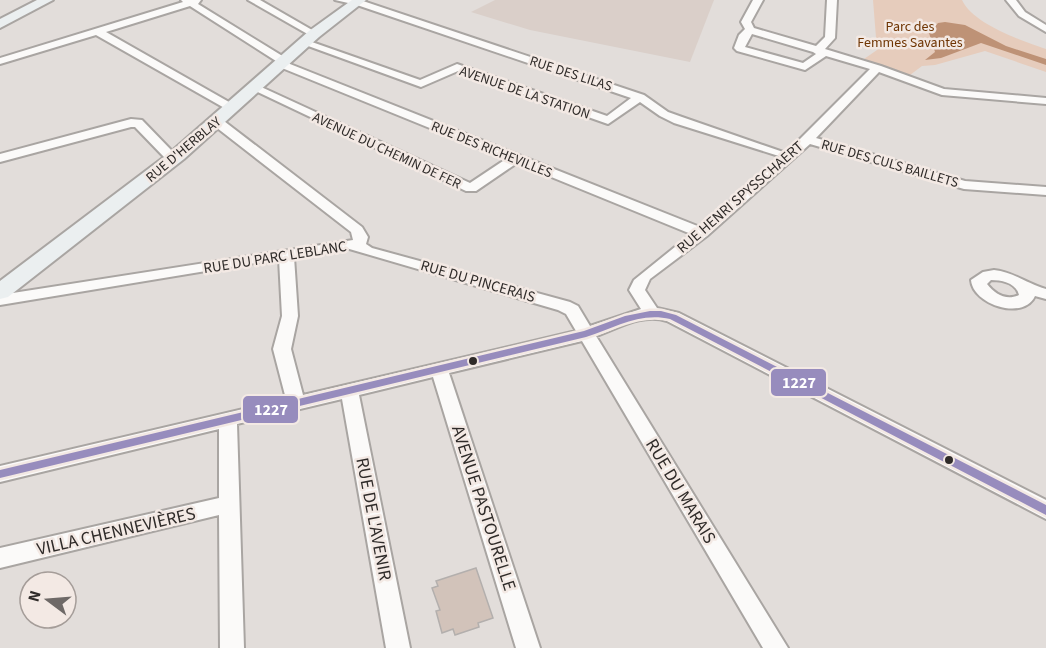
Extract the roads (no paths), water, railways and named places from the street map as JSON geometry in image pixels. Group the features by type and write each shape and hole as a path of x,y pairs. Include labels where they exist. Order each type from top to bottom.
{"main road":[{"path":"0,24 47,0"},
{"name":"RUE D'HERBLAY","path":"0,292 178,155 353,1"}],"street":[{"path":"253,0 309,39"},
{"path":"758,0 746,22 750,30 877,68 942,92 1046,101"},
{"path":"750,30 744,34 739,48 805,67 830,38 832,0"},
{"path":"1011,0 1022,14 1046,29"},
{"path":"0,62 192,1"},
{"name":"RUE DES RICHEVILLES","path":"192,1 284,63 307,74 702,233"},
{"name":"RUE DES LILAS","path":"353,1 640,97 658,110 678,120 780,154"},
{"path":"97,31 232,108"},
{"name":"AVENUE DE LA STATION","path":"309,39 421,84 457,67 608,120 640,97"},
{"name":"RUE HENRI SPYSSCHAERT","path":"651,312 637,290 645,276 702,233 806,139 877,68"},
{"name":"AVENUE DU CHEMIN DE FER","path":"255,88 471,189 515,159"},
{"name":"RUE DU PARC LEBLANC","path":"0,300 346,244 358,245 361,237 357,230 216,121"},
{"path":"0,158 131,123 138,123 168,154 178,155"},
{"name":"RUE DES CULS BAILLETS","path":"806,139 964,185 1046,191"},
{"name":"RUE DU PINCERAIS","path":"358,245 368,250 564,306 572,310 586,334"},
{"path":"286,254 290,316 282,349 296,401"},
{"path":"1024,288 1046,294"},
{"path":"0,474 296,401 586,334 611,326 631,316 662,312 1046,510"},
{"name":"RUE DU MARAIS","path":"586,334 776,648"},
{"name":"AVENUE PASTOURELLE","path":"439,368 528,648"},
{"name":"RUE DE L'AVENIR","path":"349,390 398,648"},
{"path":"228,419 232,648"},
{"name":"VILLA CHENNEVIÈRES","path":"0,558 231,504"}],"park label":[{"name":"Parc des Femmes Savantes","path":"910,34"}]}
